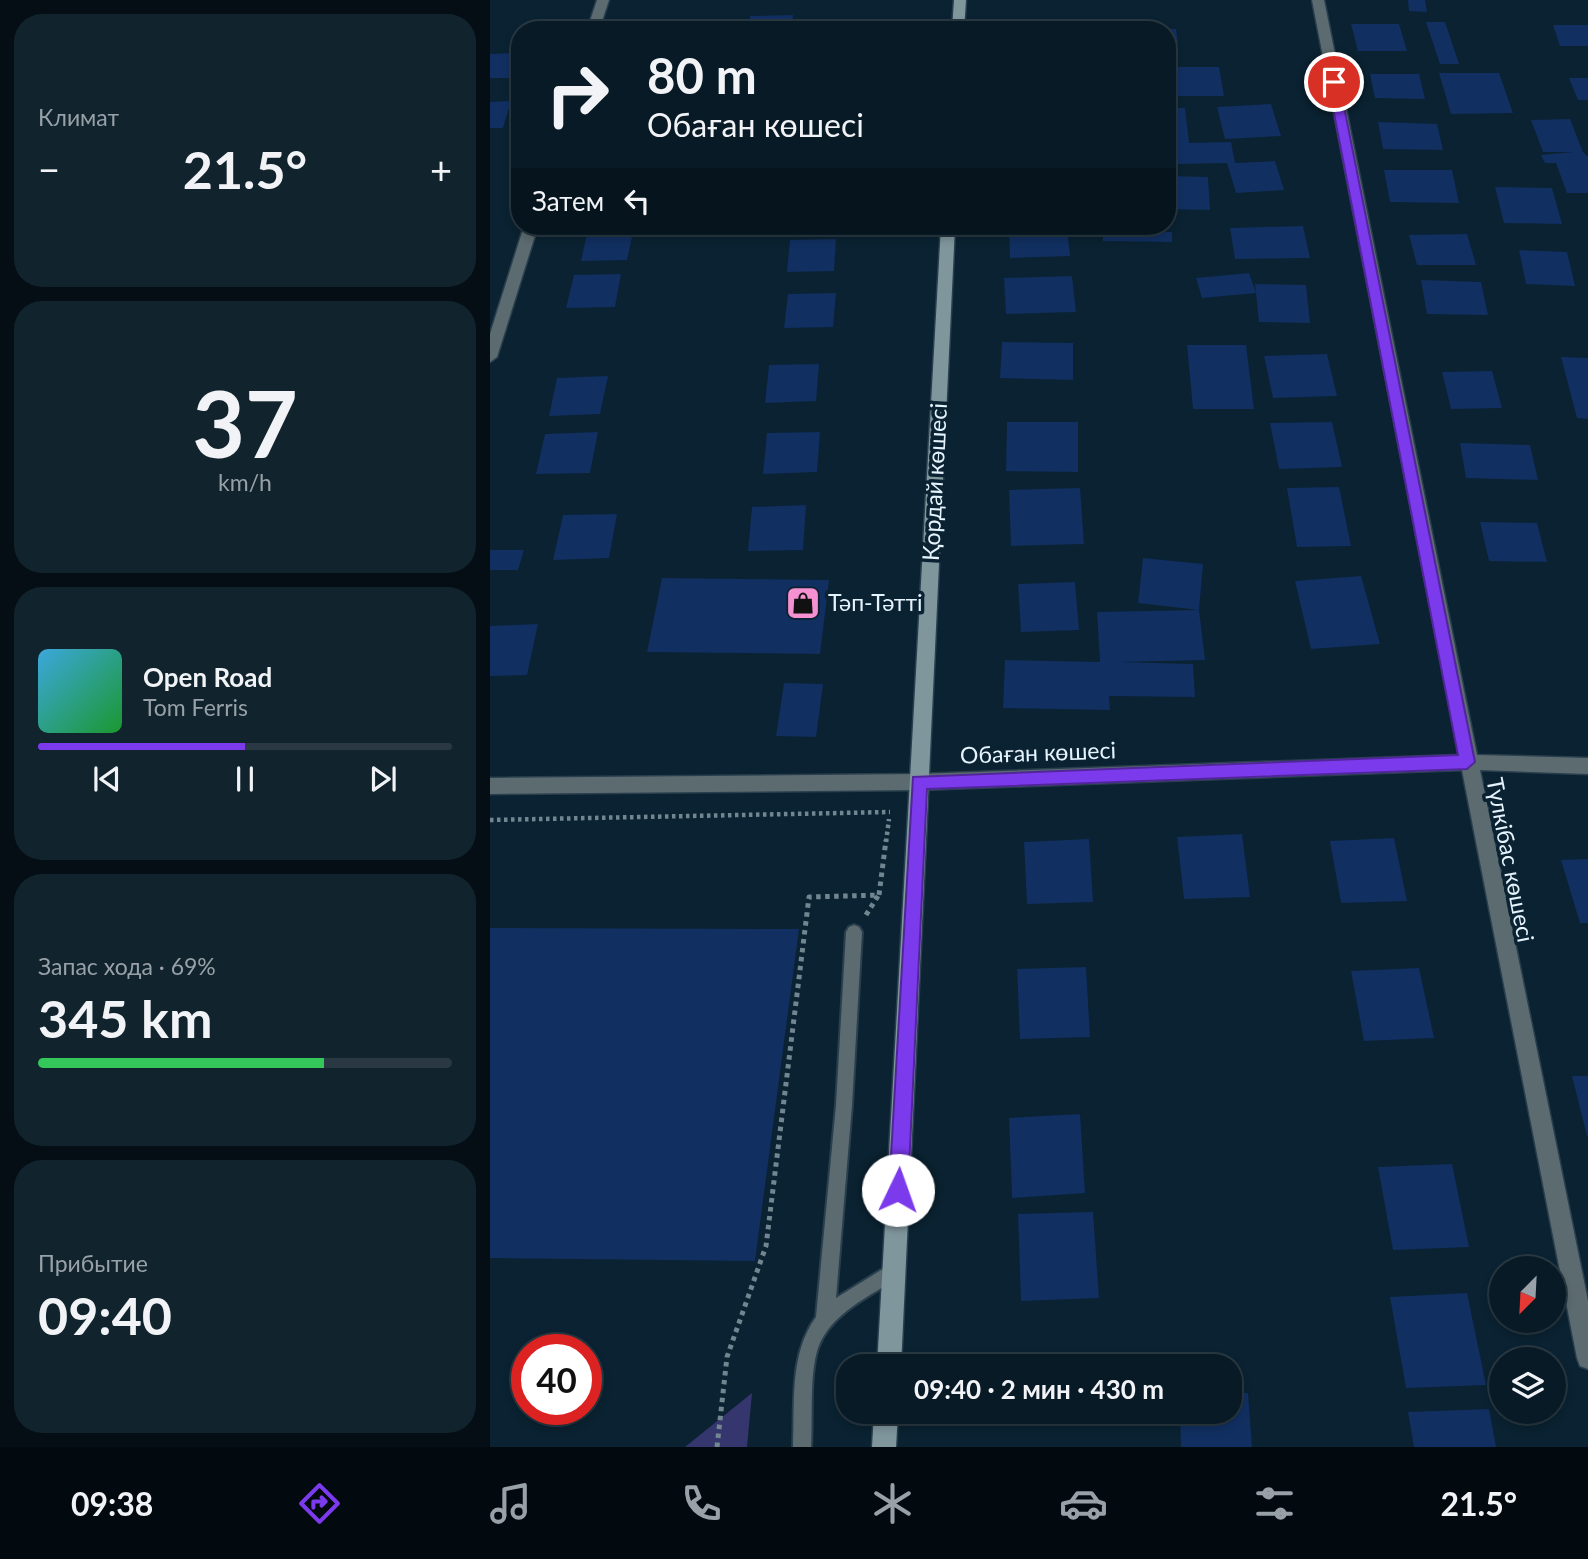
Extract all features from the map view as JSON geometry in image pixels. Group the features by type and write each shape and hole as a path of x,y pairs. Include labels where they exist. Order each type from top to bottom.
{"street":[{"path":"596,21 603,0"},
{"path":"959,21 960,0"},
{"name":"Түлкібас көшесі","path":"1318,0 1467,762 1588,1358"},
{"path":"490,357 528,235"},
{"name":"Қордай көшесі","path":"890,1354 948,235"},
{"name":"Обаған көшесі","path":"490,786 891,783 1467,762 1588,766"},
{"path":"884,1447 885,1424"}],"lane":[{"path":"825,1321 844,1105 854,932"},
{"path":"802,1447 809,1345 825,1321 843,1304 894,1272"}],"path":[{"path":"717,1447 726,1357 766,1245 809,897 878,895 890,812 891,783"},
{"path":"490,820 890,812"}],"shaded area":[{"path":"752,1393 747,1447 685,1447"}],"building":[{"path":"1408,0 1425,0 1427,12 1409,11"},
{"path":"793,15 793,21 750,21 750,16"},
{"path":"1426,22 1445,22 1459,64 1440,64"},
{"path":"1351,24 1399,24 1407,51 1358,51"},
{"path":"1553,25 1588,25 1588,46 1560,46"},
{"path":"511,53 511,78 490,78 490,54"},
{"path":"1176,67 1219,67 1224,96 1176,96"},
{"path":"1439,73 1499,73 1513,113 1451,114"},
{"path":"1370,74 1419,74 1425,99 1375,98"},
{"path":"1569,78 1588,78 1588,100 1578,100"},
{"path":"511,101 503,128 490,128 490,102"},
{"path":"1271,104 1281,136 1225,139 1217,107"},
{"path":"1176,108 1185,108 1189,143 1231,142 1235,163 1275,161 1284,190 1236,193 1227,163 1178,164"},
{"path":"1570,119 1583,152 1588,157 1588,193 1567,193 1556,163 1545,163 1541,155 1573,152 1543,152 1531,120"},
{"path":"1378,122 1437,124 1443,150 1383,149"},
{"path":"1384,170 1452,170 1459,203 1390,202"},
{"path":"1176,176 1208,177 1210,210 1176,209"},
{"path":"1495,187 1552,188 1562,224 1504,223"},
{"path":"1303,226 1310,258 1235,259 1230,228"},
{"path":"1467,234 1476,265 1417,265 1409,235"},
{"path":"587,235 632,235 627,260 581,261"},
{"path":"1009,235 1068,235 1070,256 1010,258"},
{"path":"1103,235 1172,235 1172,242 1103,241"},
{"path":"836,239 834,271 787,272 790,240"},
{"path":"1519,250 1567,252 1575,286 1526,284"},
{"path":"1249,273 1256,293 1202,298 1196,278"},
{"path":"621,274 615,307 566,308 574,275"},
{"path":"1072,276 1076,312 1006,314 1004,278"},
{"path":"1421,280 1481,282 1488,315 1427,314"},
{"path":"1255,284 1306,285 1310,323 1259,322"},
{"path":"836,293 833,327 784,328 788,294"},
{"path":"1002,342 1073,343 1073,380 1000,378"},
{"path":"1187,345 1246,345 1254,409 1193,409"},
{"path":"1327,354 1337,396 1273,398 1264,356"},
{"path":"1561,357 1588,358 1588,419 1577,418"},
{"path":"819,364 816,401 765,403 769,365"},
{"path":"1492,371 1502,408 1451,409 1442,372"},
{"path":"608,376 600,414 549,416 557,378"},
{"path":"1007,422 1078,422 1078,472 1006,471"},
{"path":"1332,422 1342,467 1279,469 1270,423"},
{"path":"598,432 590,473 536,474 545,434"},
{"path":"820,432 817,472 763,474 767,433"},
{"path":"1460,443 1530,445 1538,480 1466,478"},
{"path":"1339,487 1351,546 1297,547 1287,488"},
{"path":"1080,488 1084,544 1011,546 1009,490"},
{"path":"806,505 803,550 748,551 752,507"},
{"path":"617,514 609,558 553,560 563,515"},
{"path":"1480,522 1537,523 1547,562 1489,561"},
{"path":"490,550 524,550 518,570 490,570"},
{"path":"1143,558 1203,564 1199,610 1138,603"},
{"path":"1361,576 1380,644 1311,649 1295,581"},
{"path":"662,578 829,580 820,654 647,652"},
{"path":"1075,582 1079,630 1021,632 1018,584"},
{"path":"1199,610 1205,660 1119,662 1193,664 1195,697 1109,696 1110,710 1003,708 1005,660 1100,662 1097,612"},
{"path":"538,624 527,675 490,676 490,626"},
{"path":"784,683 823,684 816,737 776,736"},
{"path":"1242,834 1250,897 1184,899 1177,837"},
{"path":"1394,838 1407,901 1341,903 1330,841"},
{"path":"1089,839 1093,902 1027,904 1024,842"},
{"path":"1588,859 1588,923 1580,923 1561,860"},
{"path":"490,928 799,929 755,1261 490,1258"},
{"path":"1086,967 1090,1037 1020,1039 1017,969"},
{"path":"1419,968 1434,1038 1364,1041 1351,971"},
{"path":"1572,1076 1588,1076 1588,1136 1587,1136"},
{"path":"1080,1114 1085,1193 1012,1198 1009,1118"},
{"path":"1452,1164 1469,1247 1393,1250 1378,1167"},
{"path":"1093,1212 1099,1298 1021,1301 1018,1214"},
{"path":"1467,1293 1486,1385 1406,1388 1390,1297"},
{"path":"1242,1393 1248,1393 1252,1447 1181,1447 1180,1424 1242,1424"},
{"path":"1489,1409 1489,1424 1492,1424 1496,1447 1414,1447 1408,1412"}],"place":[{"name":"Тәп-Тәтті","path":"803,603"}],"route":[{"path":"898,1190 919,782 1467,762 1334,82"}]}
